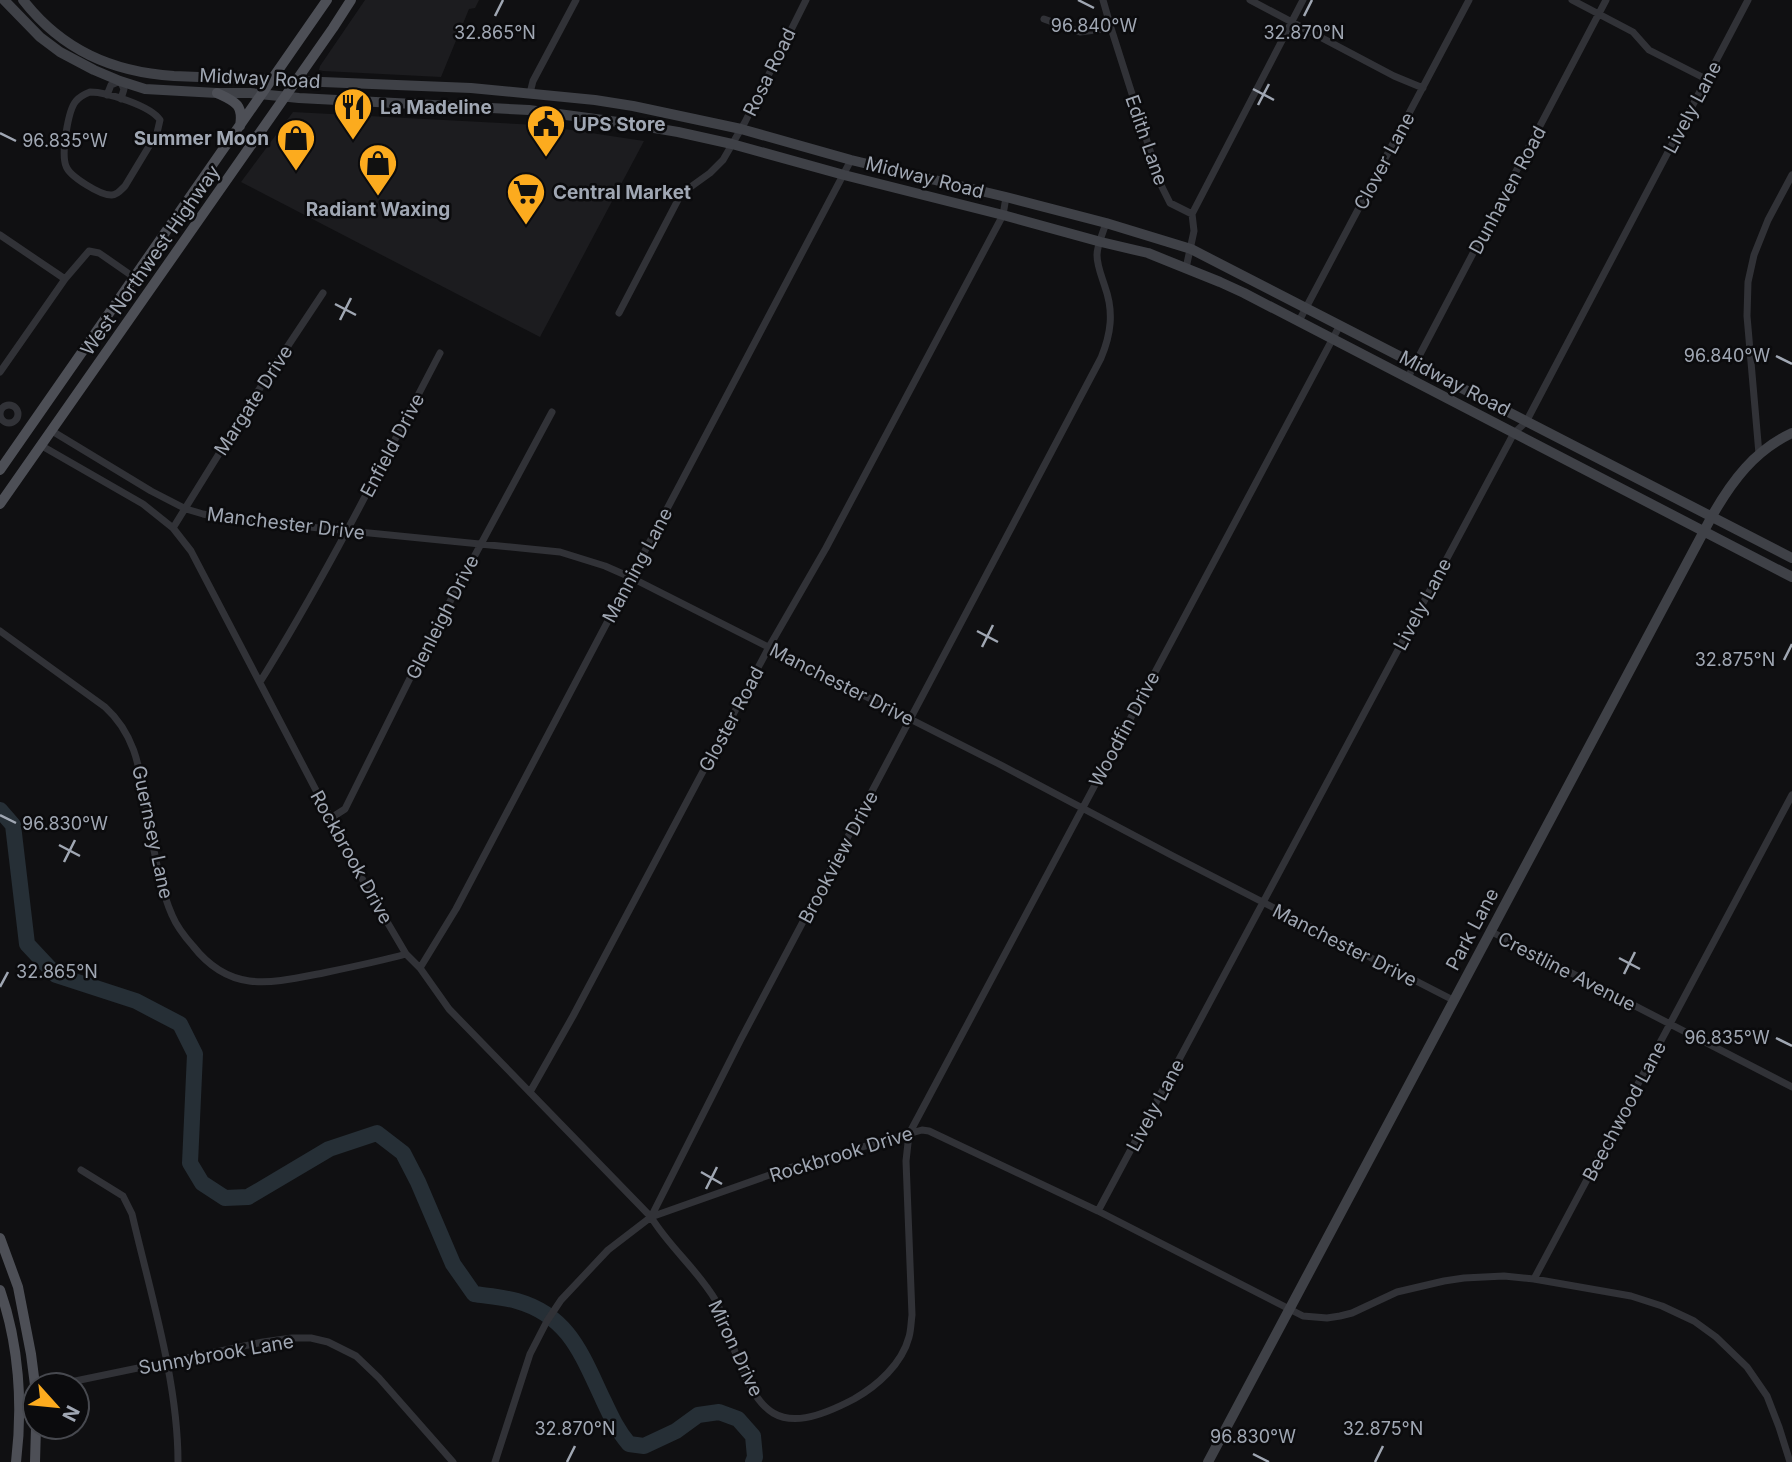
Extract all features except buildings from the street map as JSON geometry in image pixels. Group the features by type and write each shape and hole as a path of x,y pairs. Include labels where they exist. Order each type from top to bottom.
{"main road":[{"name":"Midway Road","path":"4,0 40,37 60,52 120,82 155,90 529,110 625,123 732,144 1148,253 1220,282 1333,338 1792,577"},
{"name":"Midway Road","path":"23,0 42,22 69,44 125,68 156,75 430,86 530,93 633,106 741,129 851,160 1106,223 1191,249 1792,558"},
{"name":"West Northwest Highway","path":"0,470 5,456 31,427 327,0"},
{"name":"West Northwest Highway","path":"0,504 351,0"},
{"path":"120,82 125,68"},
{"path":"429,104 430,86"},
{"path":"217,93 233,100 238,106 242,114 239,128"},
{"path":"529,110 530,93"},
{"path":"31,427 52,431"},
{"path":"31,427 42,446"},
{"name":"Park Lane","path":"1208,1462 1712,516 1744,468 1778,440 1792,433"},
{"path":"0,1238 18,1287 34,1371"},
{"path":"0,1290 9,1319 19,1391 16,1462"},
{"path":"35,1462 36,1441"}],"street":[{"path":"530,93 533,81 576,0"},
{"name":"Rosa Road","path":"619,313 679,198 717,167 741,129 806,0"},
{"name":"Edith Lane","path":"1103,0 1161,185 1170,203 1192,214"},
{"path":"1250,0 1394,76 1423,88"},
{"path":"1186,268 1194,231 1192,214 1303,0"},
{"name":"Clover Lane","path":"1299,321 1469,0"},
{"path":"1572,0 1633,32 1649,50 1706,79"},
{"name":"Dunhaven Road","path":"1408,379 1606,0"},
{"name":"Lively Lane","path":"1098,1211 1514,433 1526,422 1748,0"},
{"path":"1044,19 1080,32 1111,28"},
{"path":"107,94 111,85 120,82 124,89 121,99"},
{"path":"90,92 121,99 150,110 160,120 160,126 125,186 118,193 107,195 69,172 65,157 68,123 74,103 90,92"},
{"name":"Manning Lane","path":"420,968 456,909 851,160"},
{"path":"1759,454 1747,316 1748,282 1754,255 1768,220 1792,175"},
{"name":"Gloster Road","path":"530,1092 769,647 826,548 1003,215 1006,197"},
{"name":"Brookview Drive","path":"495,1462 530,1354 547,1321 561,1300 608,1250 651,1217 741,1039 1108,342 1111,310 1097,252 1106,223"},
{"path":"0,235 65,279"},
{"path":"0,372 65,279 89,251 99,253 135,278"},
{"name":"Margate Drive","path":"186,509 256,394 323,293"},
{"name":"Woodfin Drive","path":"909,1134 1340,326"},
{"name":"Enfield Drive","path":"260,682 347,530 440,354"},
{"path":"7,405 16,408 17,418 11,423 3,421 0,416 1,407 7,405"},
{"name":"Glenleigh Drive","path":"331,818 345,809 425,648 552,412"},
{"path":"17,418 31,427"},
{"path":"52,431 186,509 173,528"},
{"name":"Rockbrook Drive","path":"42,446 143,504 173,528 191,551 366,886 406,954 420,968 449,1009 651,1217 792,1167 922,1130 929,1131 1098,1211 1303,1316 1327,1318 1352,1313 1398,1292 1444,1281 1504,1276 1631,1296 1662,1306 1694,1321 1716,1337 1747,1367 1767,1396 1790,1462"},
{"name":"Manchester Drive","path":"186,509 228,519 560,552 605,566 911,719 1453,1000"},
{"name":"Guernsey Lane","path":"0,631 105,707 128,733 141,772 153,844 170,909 185,937 207,962 234,979 265,982 285,981 406,954"},
{"name":"Beechwood Lane","path":"1534,1279 1792,795"},
{"name":"Crestline Avenue","path":"1490,931 1792,1087"},
{"name":"Miron Drive","path":"651,1217 662,1235 702,1278 718,1304 740,1367 757,1399 782,1418 796,1419 821,1413 855,1398 883,1379 902,1354 909,1337 912,1315 906,1161 909,1134"},
{"path":"81,1170 123,1195 132,1214 167,1363 177,1426 178,1462"},
{"name":"Sunnybrook Lane","path":"91,1378 263,1342 311,1338 328,1342 356,1356 379,1378 453,1462"}],"shaded area":[{"path":"365,0 479,0 475,8 469,9 441,77 319,70"},
{"path":"293,112 538,125 644,141 540,337 241,182"}],"waterway":[{"path":"0,810 13,825 27,944 56,975 136,1001 180,1024 195,1054 190,1163 202,1183 225,1198 248,1197 329,1149 377,1133 403,1153 453,1264 474,1294 517,1301 534,1307 560,1325 578,1349 613,1420 629,1444 644,1446 676,1431 698,1415 719,1412 738,1419 753,1436 753,1462"}],"place":[{"name":"La Madeline","path":"353,141"},
{"name":"UPS Store","path":"546,158"},
{"name":"Summer Moon","path":"296,172"},
{"name":"Radiant Waxing","path":"378,197"},
{"name":"Central Market","path":"526,226"}]}
